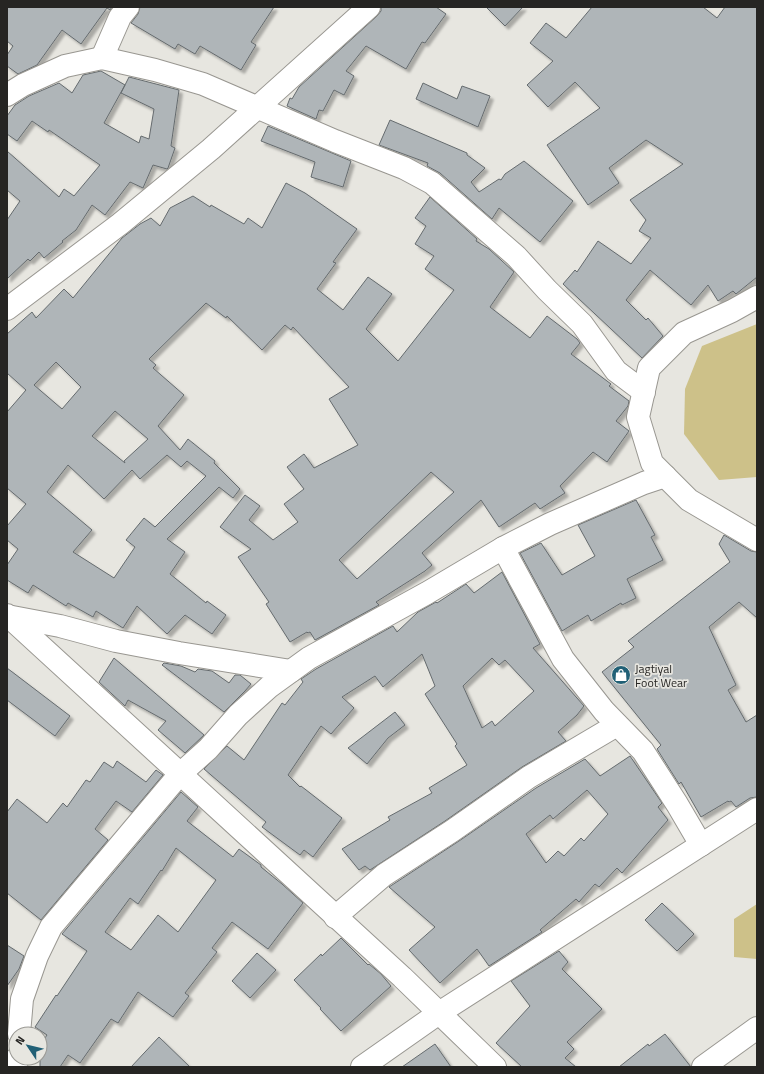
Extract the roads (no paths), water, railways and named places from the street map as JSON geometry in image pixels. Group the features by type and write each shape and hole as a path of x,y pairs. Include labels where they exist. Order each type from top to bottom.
{"street":[{"path":"102,58 120,17 128,7"},
{"path":"7,309 120,224 211,149 369,7"},
{"path":"7,94 65,66 102,58 155,70 203,84 256,108 404,168 432,183 516,256 547,290 582,324 616,371 644,392"},
{"path":"757,297 732,311 684,333 649,368 638,417 652,463 689,500 757,540"},
{"path":"20,1026 22,999 37,956 51,927 180,775 208,749 238,715 269,687 309,658 427,593 503,548 550,524 644,483 665,476"},
{"path":"503,548 563,659 604,712 643,751 678,804 701,845"},
{"path":"7,615 60,626 116,641 179,653 292,671"},
{"path":"7,615 402,977 495,1067"},
{"path":"335,917 384,875 452,831 529,777 617,725"},
{"path":"362,1067 439,1013 757,809"},
{"path":"703,1067 757,1028"}],"place":[{"name":"Jagtiyal Foot Wear","path":"621,675"}]}
